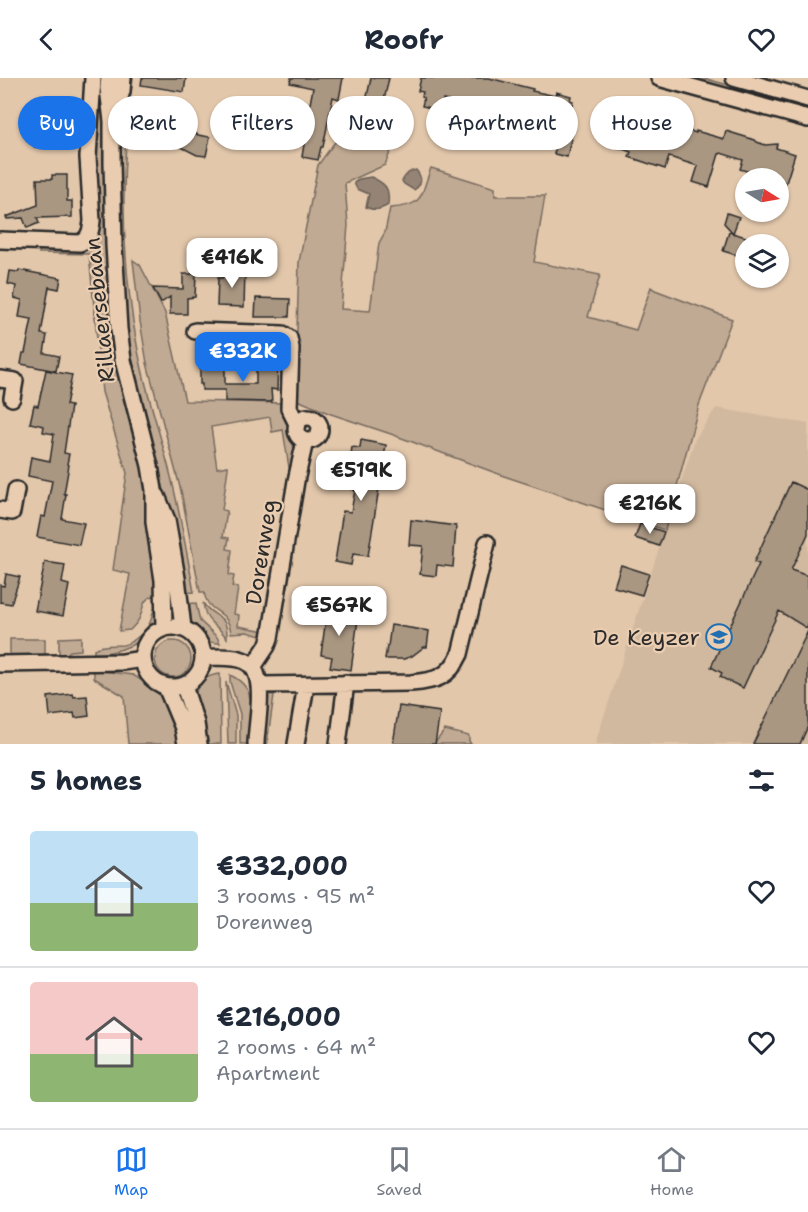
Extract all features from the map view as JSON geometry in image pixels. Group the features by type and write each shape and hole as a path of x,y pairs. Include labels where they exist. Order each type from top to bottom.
{"street":[{"path":"0,240 80,243 86,240 92,229 88,157 93,78"},
{"name":"Rillaersebaan","path":"109,78 109,96"},
{"name":"Rillaersebaan","path":"120,96 123,78"},
{"path":"659,78 808,119"},
{"path":"734,78 808,99"},
{"name":"Rillaersebaan","path":"112,150 119,329 123,360 154,490 154,522 163,580 164,628"},
{"name":"Dorenweg","path":"195,331 283,334 289,338 291,348 289,408 297,424 297,434 305,441 296,481 270,638 253,667"},
{"path":"0,379 15,381 12,398"},
{"path":"0,510 12,512 16,490"},
{"name":"Rillaersebaan","path":"154,490 167,520 183,628"},
{"path":"260,685 411,683 427,682 447,674 455,665 460,654 487,543"},
{"path":"164,628 183,628 198,639 204,657 203,664 196,678 184,686 166,687 150,677 143,659 144,649 148,640 164,628"},
{"path":"204,657 244,660 256,671 260,685 256,744"},
{"path":"0,664 123,662 143,659"},
{"path":"338,744 346,683"},
{"path":"296,744 306,685"},
{"path":"184,686 196,723 199,744"},
{"path":"166,687 183,728 186,744"}],"shaded area":[{"path":"96,78 105,78 103,122 110,319 122,394 143,470 158,595 149,598 143,605 139,619 130,630 119,631 130,574 113,570 127,473 102,392 89,254 39,253 41,245 97,247 92,174 93,150 96,150"},
{"path":"127,78 133,78 131,96 125,96"},
{"path":"697,78 808,107 808,111 696,81"},
{"path":"121,150 126,150 125,245 137,345 168,464 194,592 184,593 164,490 133,371 123,271"},
{"path":"329,150 391,150 385,165 345,183 348,225 341,309 370,311 379,243 385,232 390,208 410,205 420,198 431,168 495,188 495,196 545,196 534,262 600,275 588,317 636,330 651,287 732,319 699,405 665,530 504,476 295,399 299,262 318,165"},
{"path":"416,170 421,180 414,190 402,181 408,173"},
{"path":"371,177 386,187 388,194 388,205 380,209 366,207 369,194 357,189 354,183 359,179"},
{"path":"133,260 140,265 165,313 185,401 285,403 294,452 290,474 283,430 272,432 270,417 211,427 217,468 228,466 222,510 227,511 223,537 229,538 227,549 232,550 229,575 234,576 232,587 238,588 234,614 239,615 238,626 265,631 264,637 247,632 231,633 226,619 209,605 204,592 200,592 181,491 147,363"},
{"name":"De Keyzer","path":"716,408 808,424 808,744 595,744 695,439"},
{"path":"195,603 200,621 217,637 220,643 210,642 194,628 188,617 186,604"},
{"path":"203,603 223,620 227,638 209,620"},
{"path":"156,606 158,620 155,628 148,634 131,646 111,652 94,653 94,649 98,647 123,645 135,639 149,624"},
{"path":"81,637 81,650 59,655 59,638"},
{"path":"10,639 45,639 45,655 10,656"},
{"path":"173,641 186,646 191,659 186,672 173,677 160,672 155,659 160,646"},
{"path":"94,670 133,675 162,697 168,705 182,744 128,744 124,696 94,678"},
{"path":"220,674 221,744 203,744 195,695 203,680"},
{"path":"230,675 240,681 250,696 249,744 240,744 240,714"},
{"path":"226,682 236,715 236,744 228,744"},
{"path":"268,694 274,695 267,744 264,744 264,722"},
{"path":"445,730 469,736 471,744 434,744"}],"building":[{"path":"142,78 186,78 184,92 141,85"},
{"path":"291,78 343,78 340,96 327,96 327,127 318,160 302,157 303,150 315,150 313,88 290,83"},
{"path":"371,78 389,78 385,96 367,96"},
{"path":"421,78 489,78 556,96 426,96 426,107 422,106 423,92 418,91"},
{"path":"556,92 571,96 556,96"},
{"path":"696,131 724,139 726,131 765,145 777,144 776,148 795,154 789,173 789,168 740,168 743,160 721,153 709,187 693,182 698,166 669,157 665,169 629,157 631,152 625,150 694,150 694,132"},
{"path":"198,135 210,137 206,156 187,150 198,150"},
{"path":"555,150 569,150 567,157 554,154"},
{"path":"52,175 67,175 67,201 72,201 72,217 37,218 39,223 27,228 23,218 7,219 6,217 38,205 37,179 52,179"},
{"path":"727,213 735,216 735,222 737,222 733,233 724,223"},
{"path":"729,232 736,234 735,255 723,251"},
{"path":"223,269 245,270 244,307 217,306 218,278 222,278"},
{"path":"19,270 61,278 59,289 49,287 41,334 47,335 44,353 59,356 56,371 21,364 32,319 19,317 22,300 14,298 16,286 8,284 10,271 18,272"},
{"path":"183,274 196,274 195,297 187,298 187,314 170,314 170,297 161,303 153,288 183,289"},
{"path":"256,298 290,299 289,317 255,317"},
{"path":"261,359 278,359 277,390 271,389 272,402 225,401 225,390 202,390 200,367 225,368 225,384 256,384 256,369 261,369"},
{"path":"46,370 72,375 66,405 71,406 64,453 69,454 67,464 69,465 62,519 84,523 79,545 37,537 41,516 45,517 52,481 28,476 31,457 50,461 54,434 43,432 44,426 30,423 34,405 38,406"},
{"path":"361,440 386,445 368,556 353,554 351,565 335,562 343,511 351,512 355,490 351,489 354,471 349,470 352,447 360,448"},
{"path":"791,482 808,490 808,534 791,570 808,576 808,629 779,611 743,688 720,677 722,673 711,667 759,564 754,562"},
{"path":"411,520 456,526 453,567 437,565 436,576 420,574 423,546 409,545"},
{"path":"640,524 664,532 659,546 635,538"},
{"path":"45,562 65,565 62,583 69,585 63,616 35,611"},
{"path":"621,565 649,574 642,595 614,587"},
{"path":"6,574 20,577 11,604 0,602 0,585 4,586"},
{"path":"328,603 345,606 343,617 358,619 351,670 330,667 332,657 321,655"},
{"path":"391,625 429,631 427,647 404,659 385,659"},
{"path":"808,631 808,726 800,744 753,744"},
{"path":"73,694 74,697 87,696 89,716 75,718 74,713 50,716 48,697"},
{"path":"399,706 440,712 435,744 393,744"}],"place":[{"name":"De Keyzer","path":"719,637"}]}
